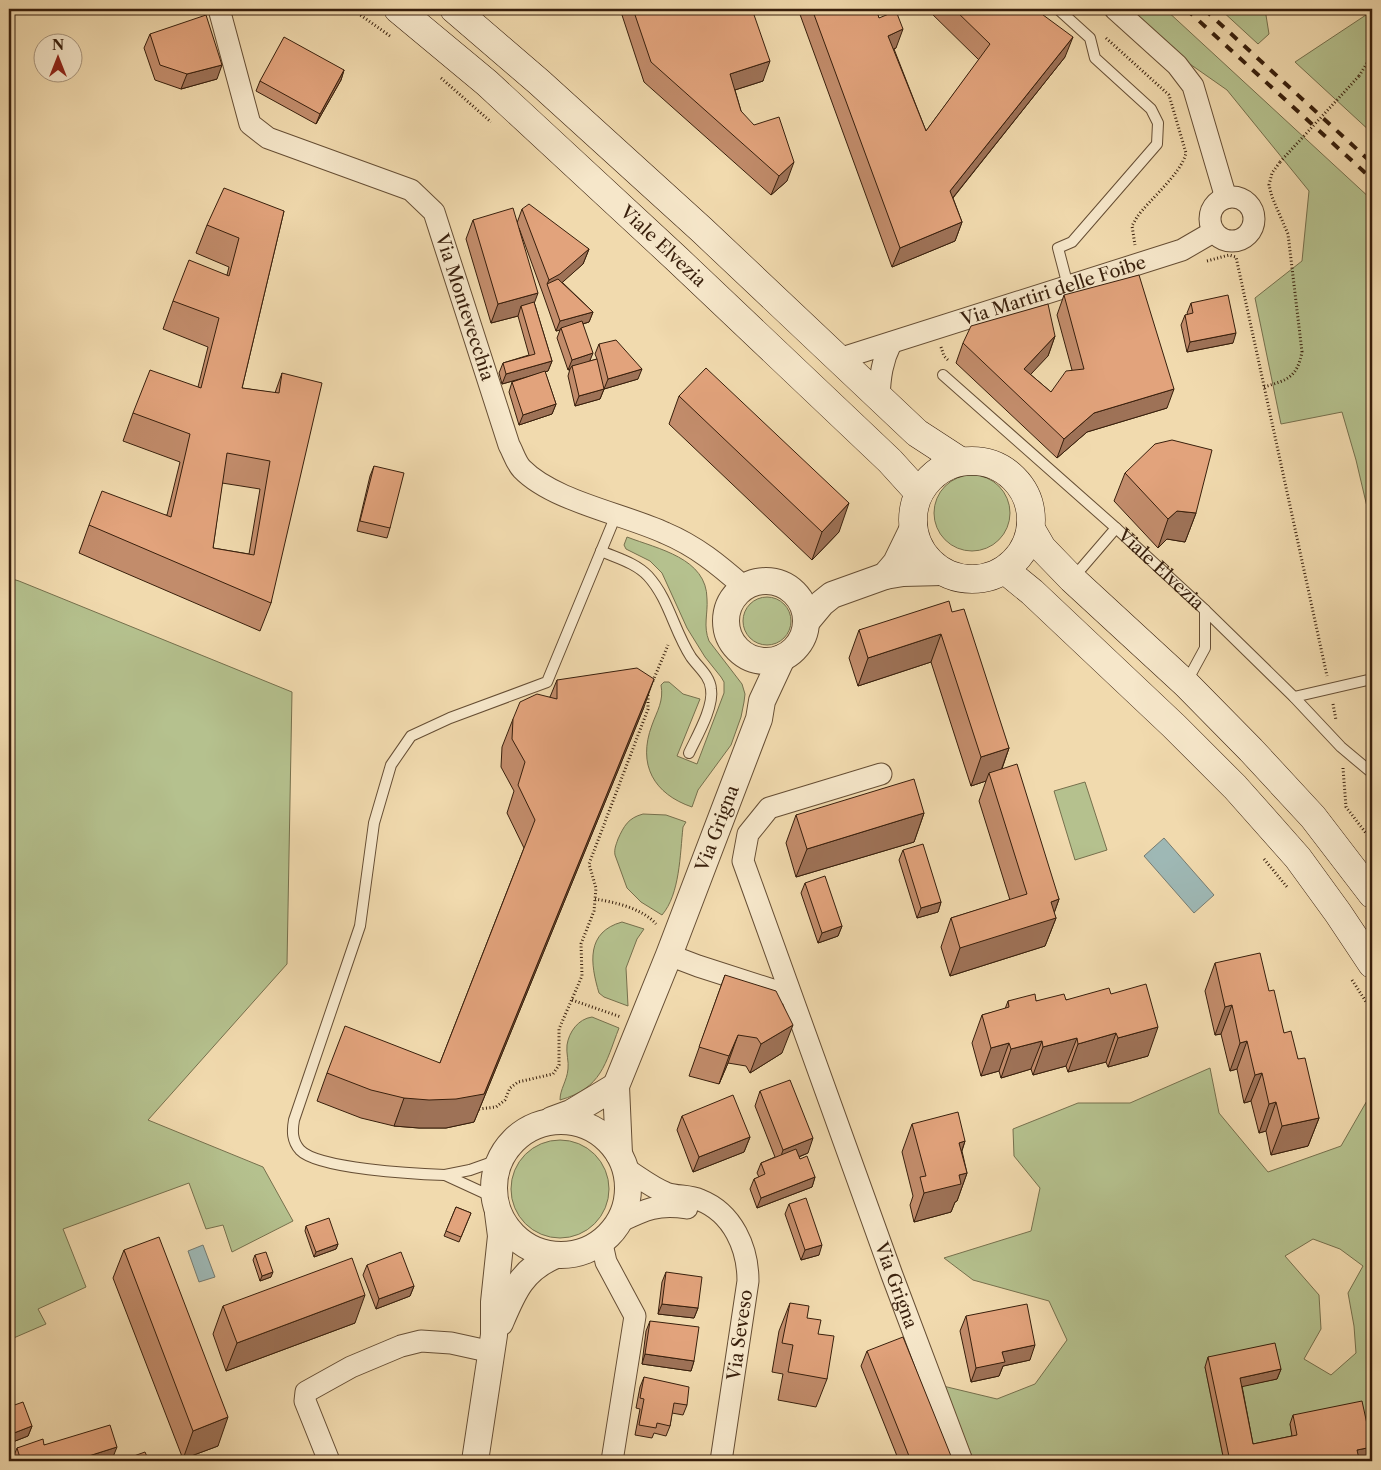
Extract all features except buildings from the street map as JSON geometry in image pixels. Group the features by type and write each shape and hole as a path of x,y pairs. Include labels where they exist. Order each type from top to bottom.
{"main road":[{"name":"Viale Elvezia","path":"398,9 488,83 890,461 919,493"},
{"path":"454,9 539,82 702,230 917,433 960,461"},
{"path":"1000,579 1018,559 1027,545 1032,529 1031,510 1025,492 1013,477 998,466 979,461 960,461 943,468 929,478 919,493 913,510 913,528 918,546 928,560 949,578 974,580 990,577 1032,592 1235,787 1298,858 1338,913 1360,969"},
{"path":"1032,529 1042,548 1072,579 1186,684 1251,750 1313,817 1372,894"}],"street":[{"name":"Via Montevecchia","path":"219,9 250,124 268,138 410,190 434,212 509,445 521,468 542,484 568,497 665,532 698,549 744,587"},
{"path":"1115,9 1177,65 1193,86 1226,198"},
{"path":"1236,197 1249,205 1254,217 1253,225 1245,238 1230,242 1223,240 1213,232 1209,222 1209,215 1216,203 1226,198 1236,197"},
{"name":"Via Martiri delle Foibe","path":"839,359 1182,250 1213,232"},
{"path":"879,397 880,372 890,343"},
{"path":"885,576 896,562 913,528"},
{"path":"807,621 822,603 832,595 885,576 903,572 949,578"},
{"path":"793,590 801,600 807,621 805,633 800,643 792,652 782,658 763,661 742,653 733,644 728,633 726,620 728,607 734,596 744,587 756,582 769,580 793,590 809,594 832,595"},
{"name":"Via Grigna","path":"622,1162 616,1086 669,955 759,719 762,701 782,658"},
{"name":"Via Grigna","path":"754,659 762,701"},
{"name":"Via Grigna","path":"881,774 769,808 748,834 743,861 831,1107 962,1461"},
{"path":"669,955 791,996"},
{"path":"475,1461 493,1344 494,1302 501,1236 495,1178 501,1159 516,1138 530,1129 571,1113 616,1086"},
{"path":"544,1123 564,1121 586,1126 607,1139 622,1162 628,1195 626,1208 602,1244 606,1262 635,1316 612,1461"},
{"name":"Via Seveso","path":"622,1162 659,1190 669,1194 701,1200 722,1215 735,1230 743,1246 748,1282 721,1461"},
{"path":"496,1202 505,1225 520,1241 539,1251 556,1255 577,1254 595,1247 612,1231 643,1211 659,1206 677,1206 722,1215"},
{"path":"493,1344 516,1285 534,1268 556,1255"},
{"path":"329,1461 305,1401 306,1392 351,1367 401,1346 422,1340 493,1344"}],"lane":[{"path":"1058,9 1090,38 1095,58 1151,109 1158,123 1157,144 1072,242 1058,248 1068,286"},
{"name":"Viale Elvezia","path":"943,375 1116,528 1205,610 1294,696 1342,747 1372,773"},
{"path":"501,1159 470,1170 444,1175 356,1167 307,1155 299,1149 294,1140 292,1130 360,926 374,823 391,765 411,736 450,718 547,682 616,515"},
{"path":"1072,579 1116,528"},
{"path":"601,552 630,563 647,576 664,600 676,629 691,657 709,679 712,689 711,702 689,753"},
{"path":"1186,684 1205,648 1205,610"},
{"path":"1294,696 1372,681"},
{"path":"444,1175 496,1202"}],"path":[{"path":"352,9 395,40"},
{"path":"1264,387 1288,379 1295,373 1300,364 1302,352 1288,234 1272,197 1269,184 1272,173 1359,76 1372,55"},
{"path":"439,77 491,122"},
{"path":"1223,256 1232,255 1236,257 1342,747 1346,808 1372,841"},
{"path":"949,578 979,588 1000,579"},
{"path":"652,682 676,629"},
{"path":"479,1109 496,1107 505,1100 510,1088 518,1082 553,1074 559,1065 559,1029 582,976 581,944 594,911 596,888 589,864 648,709 648,691 639,690"},
{"path":"1263,858 1292,894"},
{"path":"595,899 617,902 651,918 656,924"},
{"path":"1360,969 1372,1011"},
{"path":"572,1000 626,1019"}],"green space":[{"path":"1128,9 1165,9 1372,200 1372,528 1356,460 1342,412 1281,424 1255,298 1302,261 1309,191 1227,90 1187,62"},
{"path":"1220,9 1265,9 1269,34 1258,44"},
{"path":"1372,11 1372,133 1295,62"},
{"path":"972,475 986,478 999,486 1007,499 1010,513 1007,527 999,540 986,548 972,551 958,548 945,540 937,527 934,513 937,499 945,486 958,478"},
{"path":"627,537 679,557 699,574 705,585 707,599 707,636 742,684 745,694 741,717 731,745 698,790 692,807 668,794 659,786 652,776 648,765 648,739 661,701 661,685 664,682 669,682 683,694 700,699 677,756 697,764 724,693 724,682 705,657 687,628 662,573 650,561 626,549 624,545"},
{"path":"9,578 292,692 287,964 148,1120 263,1167 293,1221 232,1252 223,1225 206,1229 189,1183 63,1229 86,1287 38,1309 46,1324 9,1340"},
{"path":"762,597 772,597 781,601 787,607 790,612 790,630 781,641 772,645 762,645 753,641 747,635 743,626 743,616 747,607 753,601"},
{"path":"1085,782 1107,850 1075,860 1054,791"},
{"path":"643,814 666,815 686,822 683,827 676,885 668,906 662,915 641,902 627,888 615,855 620,834 625,826 630,820"},
{"path":"622,922 644,929 637,939 626,968 628,1006 604,997 599,993 593,960 597,941 602,933"},
{"path":"592,1017 619,1028 610,1053 600,1073 585,1089 560,1100 568,1066 568,1040 578,1023"},
{"path":"1210,1068 1219,1113 1268,1172 1341,1146 1372,1092 1372,1461 1354,1461 1368,1456 1290,1424 1294,1445 1250,1454 1205,1367 1224,1461 974,1461 943,1386 997,1399 1035,1384 1067,1340 1049,1301 973,1280 944,1258 1031,1231 1040,1188 1014,1156 1013,1129 1078,1103 1130,1103","holes":["1313,1239 1340,1249 1363,1266 1348,1293 1354,1326 1356,1353 1331,1375 1304,1359 1321,1329 1319,1295 1285,1256"]},
{"path":"560,1140 579,1144 595,1154 605,1170 609,1189 605,1208 595,1224 579,1234 560,1238 541,1234 525,1224 515,1208 511,1189 515,1170 525,1154 541,1144"}],"water":[{"path":"1164,838 1214,895 1194,913 1144,856"},
{"path":"203,1245 215,1277 199,1282 188,1251"}],"railway":[{"path":"1186,9 1372,179"},
{"path":"1204,9 1372,163"}]}
